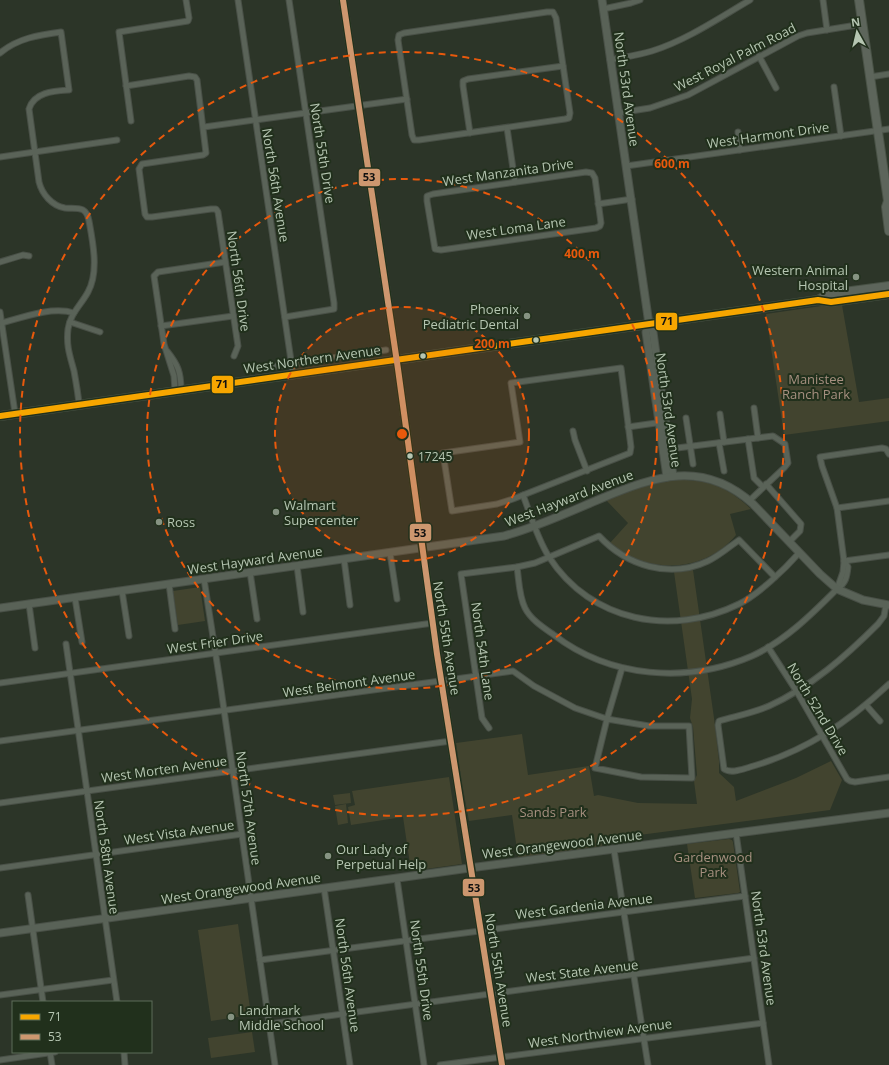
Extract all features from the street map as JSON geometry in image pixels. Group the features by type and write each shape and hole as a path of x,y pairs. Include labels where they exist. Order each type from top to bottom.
{"main road":[{"path":"859,0 888,202 886,206 889,231"},
{"name":"West Northern Avenue","path":"818,300 829,294 889,286"},
{"name":"West Northern Avenue","path":"0,416 818,300 831,302 889,294"}],"street":[{"path":"131,121 119,32 188,21 189,18 186,0"},
{"name":"North 56th Avenue","path":"238,0 293,374"},
{"name":"North 55th Drive","path":"285,317 334,309 289,0"},
{"name":"North 55th Avenue","path":"343,0 433,623 470,868 502,1065"},
{"name":"North 53rd Avenue","path":"602,0 649,324 646,332 655,368 670,476"},
{"path":"603,8 640,0"},
{"path":"610,60 643,54 669,45 750,0"},
{"path":"823,0 827,30"},
{"path":"554,12 570,118 414,140 407,99 398,35 449,26 554,12"},
{"name":"West Royal Palm Road","path":"618,113 650,108 688,95 798,36 863,24"},
{"path":"0,53 9,46 24,39 61,32 69,90 41,94 33,100 29,109 40,186 45,196 51,201 65,208 77,208 83,210 88,219 95,266 94,278 87,294 74,312 68,331 68,351 74,370 79,404"},
{"path":"759,56 776,88"},
{"path":"470,133 463,81 468,78 563,66"},
{"path":"870,77 889,74"},
{"path":"126,86 189,76 195,77 197,80 204,127 407,99"},
{"path":"834,87 841,136"},
{"name":"North 56th Drive","path":"204,127 206,153 203,156 142,164 139,169 145,214 147,217 216,209 218,212 238,346 234,356"},
{"path":"507,128 515,182"},
{"name":"West Harmont Drive","path":"626,166 889,129"},
{"path":"738,132 740,150"},
{"path":"0,157 117,140"},
{"name":"West Manzanita Drive","path":"435,250 427,202 427,196 433,194 586,172 592,173 595,178 598,204"},
{"path":"598,204 632,199"},
{"name":"West Loma Lane","path":"435,250 600,226 601,223 598,204"},
{"path":"0,262 23,256 29,256"},
{"path":"178,390 181,380 179,368 165,349 154,276 158,272 225,262"},
{"path":"0,312 15,413"},
{"path":"2,322 52,312 74,312"},
{"path":"161,326 233,316"},
{"path":"70,322 100,332"},
{"name":"West Northern Avenue","path":"270,367 386,350"},
{"path":"621,368 628,427 631,447 630,453 497,504 452,511 443,453 520,442 511,383 621,368"},
{"path":"754,408 758,438"},
{"path":"720,414 724,471"},
{"path":"686,418 693,464"},
{"path":"628,427 662,422"},
{"name":"North 53rd Avenue","path":"662,422 669,449 670,476"},
{"path":"573,431 586,471"},
{"path":"669,449 773,436 785,444 788,464 749,501"},
{"path":"748,439 754,478 765,486 801,524 800,531 789,542"},
{"path":"775,577 738,540 718,555 707,561 680,568 658,568 643,565 630,560 619,554 599,536 535,563 517,567 521,597 526,610 534,620 562,642 582,653 622,668 664,674 687,673 731,663 752,656 784,637 843,585 847,578 848,567 844,561 837,508 820,457 880,449 888,452"},
{"name":"West Hayward Avenue","path":"0,608 504,536 535,526 632,486 670,476 695,476 713,480 730,487 749,501 820,574 837,589 864,600 888,605"},
{"path":"523,495 549,557 569,581 598,604 627,616 664,622 686,621 724,611 741,603 775,577 799,553"},
{"path":"837,508 889,501"},
{"path":"390,553 397,599"},
{"path":"844,561 889,555"},
{"path":"344,559 350,605"},
{"path":"297,566 303,612"},
{"name":"North 54th Lane","path":"489,728 482,718 461,574 517,567"},
{"path":"250,572 257,618"},
{"name":"North 57th Avenue","path":"204,579 275,1065"},
{"path":"169,584 175,630"},
{"path":"122,591 128,636"},
{"path":"75,598 82,642"},
{"path":"29,604 35,648"},
{"path":"888,605 881,620 869,633 824,673 796,692 759,710 719,721 718,725 724,769 727,771 732,771 744,768 777,758 806,746 846,720 866,705 889,684"},
{"name":"West Frier Drive","path":"0,683 433,623"},
{"name":"North 58th Avenue","path":"66,644 116,1001"},
{"name":"North 52nd Drive","path":"768,647 823,736 847,779 850,782 889,777"},
{"path":"607,719 622,668"},
{"name":"West Belmont Avenue","path":"0,741 513,671 534,686 575,708 607,719 649,726 689,726 692,778 641,777 595,768 607,719"},
{"path":"866,705 880,721"},
{"name":"West Morten Avenue","path":"0,803 451,741"},
{"name":"West Orangewood Avenue","path":"0,932 889,813"},
{"name":"North 53rd Avenue","path":"736,833 769,1065"},
{"name":"West Vista Avenue","path":"0,868 242,834"},
{"path":"614,850 648,1065"},
{"name":"North 55th Drive","path":"397,879 424,1065"},
{"name":"North 56th Avenue","path":"324,888 350,1065"},
{"path":"28,895 44,1001"},
{"name":"West Gardenia Avenue","path":"260,960 745,896"},
{"name":"West State Avenue","path":"269,1024 634,976 754,958"},
{"path":"0,995 114,980"},
{"name":"West Northview Avenue","path":"440,1065 763,1023"},
{"path":"0,1060 46,1053"},
{"path":"52,1053 52,1065"},
{"path":"124,1053 125,1065"}],"green space":[{"name":"Manistee Ranch Park","path":"835,304 840,306 842,305 859,402 889,398 889,421 784,435 766,314"},
{"path":"676,480 698,481 717,486 734,495 751,509 730,514 736,535 725,546 700,560 686,564 671,565 642,561 625,554 610,543 628,523 606,500 641,487"},
{"name":"Sands Park","path":"693,570 714,718 719,773 734,787 736,801 796,778 831,761 842,780 830,810 601,840 602,846 532,857 518,857 512,815 469,821 456,743 522,734 528,775 589,766 594,796 598,795 638,803 697,804 694,781 697,775 693,727 690,718 692,699 674,572"},
{"path":"200,587 205,621 178,625 173,591"},
{"path":"449,777 462,864 411,871 403,817 351,825 348,807 355,805 352,791"},
{"path":"350,793 351,803 335,805 333,795"},
{"path":"346,804 348,823 338,825 335,806"},
{"name":"Gardenwood Park","path":"729,839 733,842 740,892 695,898 687,844"},
{"path":"238,924 251,1015 211,1021 198,930"},
{"path":"252,1032 255,1052 211,1058 208,1038"}],"transit line":[{"name":"53","path":"343,0 398,369 437,654 502,1065"},
{"name":"71","path":"0,416 818,300 831,302 889,294"}],"place":[{"name":"Western Animal Hospital","path":"856,277"},
{"name":"Phoenix Pediatric Dental","path":"527,316"},
{"name":"17245","path":"410,456"},
{"name":"Walmart Supercenter","path":"276,512"},
{"name":"Ross","path":"159,522"},
{"name":"Our Lady of Perpetual Help","path":"328,856"},
{"name":"Landmark Middle School","path":"231,1017"}]}
